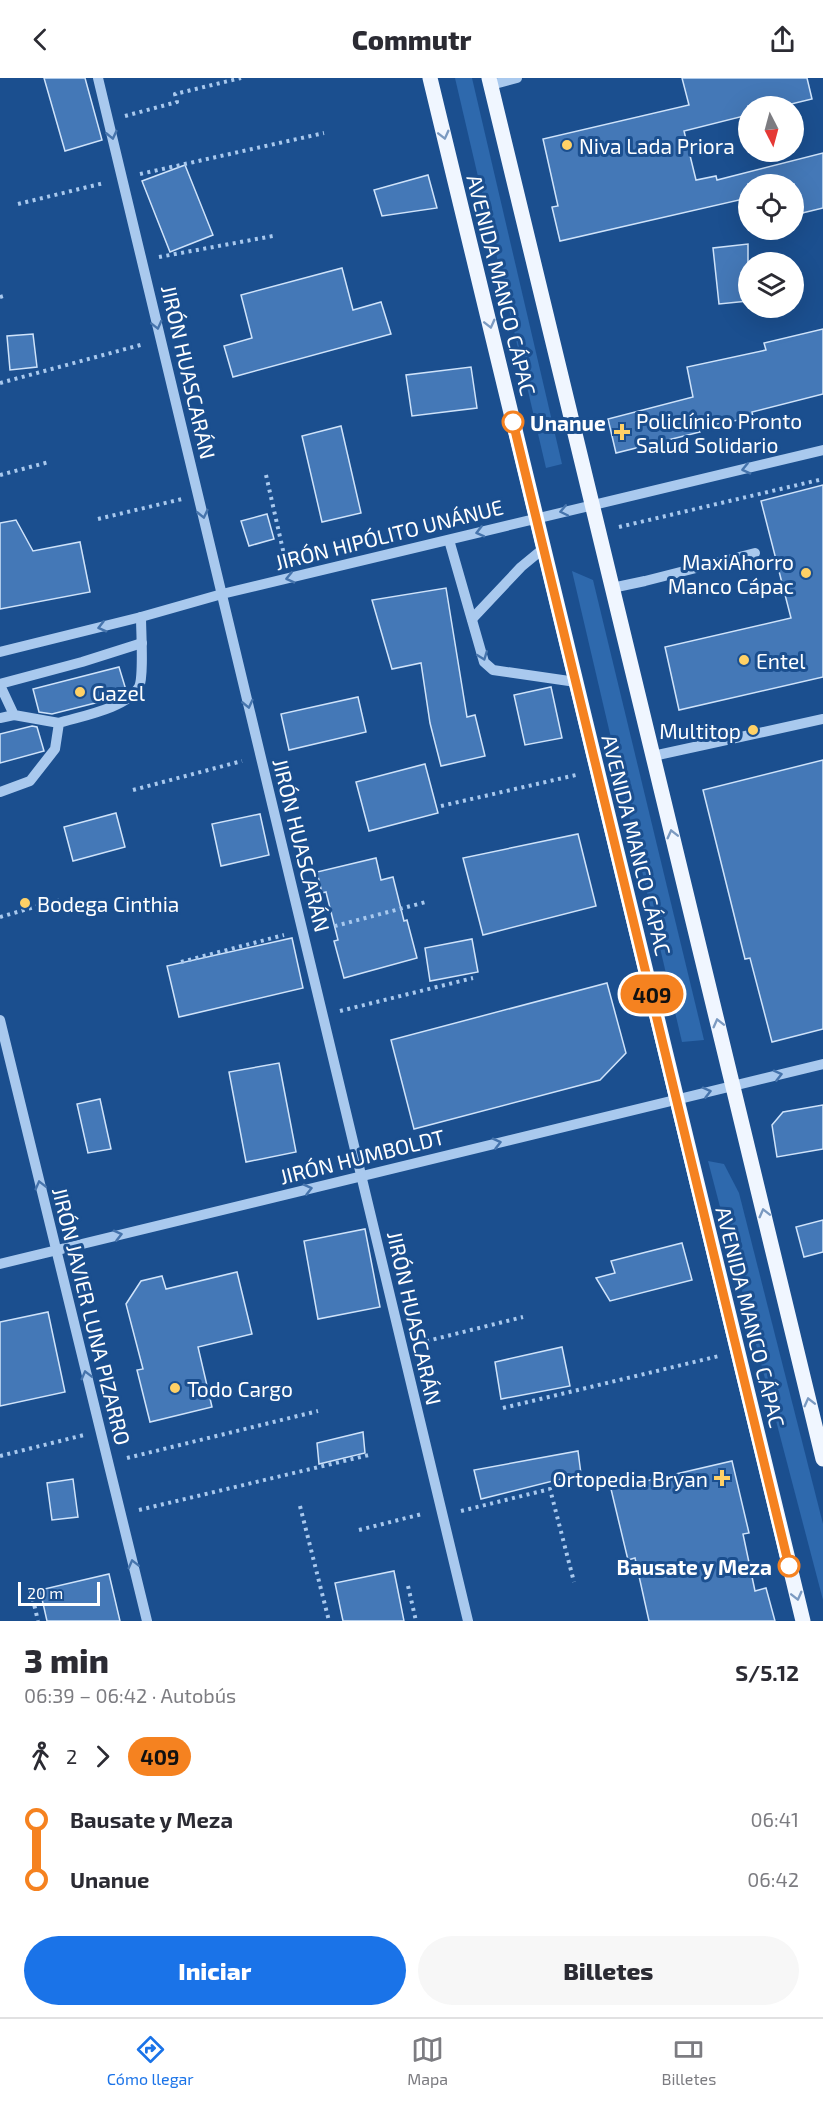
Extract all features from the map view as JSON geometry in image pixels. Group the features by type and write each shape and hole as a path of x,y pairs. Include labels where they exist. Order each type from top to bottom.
{"main road":[{"name":"AVENIDA MANCO CÁPAC","path":"430,78 803,1621"},
{"name":"AVENIDA MANCO CÁPAC","path":"490,82 823,1459"}],"street":[{"name":"JIRÓN HUASCARÁN","path":"98,78 468,1621"},
{"path":"490,82 518,78"},
{"name":"JIRÓN HIPÓLITO UNÁNUE","path":"0,652 222,594 823,450"},
{"path":"449,540 484,662 493,670 576,682"},
{"path":"472,620 521,567 544,548"},
{"path":"612,588 645,582 755,553"},
{"path":"0,718 14,715 59,723 120,703 132,696 140,685 141,617"},
{"path":"14,715 0,684 142,643"},
{"path":"653,756 823,718"},
{"path":"0,792 30,781 55,749 59,723"},
{"name":"JIRÓN JAVIER LUNA PIZARRO","path":"0,1020 147,1621"},
{"name":"JIRÓN HUMBOLDT","path":"0,1264 823,1064"}],"path":[{"path":"108,120 177,102 175,94 242,78"},
{"path":"18,204 122,178 324,133"},
{"path":"142,260 273,236"},
{"path":"0,297 7,296"},
{"path":"0,382 161,340"},
{"path":"0,475 49,462"},
{"path":"266,475 290,578"},
{"path":"599,532 823,479"},
{"path":"98,519 198,495"},
{"path":"133,790 260,756"},
{"path":"441,806 597,770"},
{"path":"0,917 59,900"},
{"path":"181,962 426,902"},
{"path":"323,1015 473,978"},
{"path":"402,1347 523,1317"},
{"path":"503,1408 738,1352"},
{"path":"108,1463 318,1411"},
{"path":"0,1455 100,1431"},
{"path":"121,1515 369,1455"},
{"path":"359,1530 550,1489 574,1582"},
{"path":"300,1506 328,1621"},
{"path":"408,1586 416,1621"},
{"path":"31,1591 38,1621"}],"shaded area":[{"path":"455,78 472,78 562,464 546,468"},
{"path":"572,571 593,580 704,1040 682,1042"},
{"path":"708,1161 724,1164 739,1193 823,1524 823,1600"}],"building":[{"path":"44,78 85,78 102,140 65,151"},
{"path":"682,78 807,78 812,99 804,101 804,96 738,96 738,118 684,131 696,180 716,176 717,180 738,175 738,200 560,241 552,207 558,206 543,139 689,105"},
{"path":"823,153 823,208 804,213 804,174 741,174 788,162 804,162 804,158"},
{"path":"185,165 213,235 170,252 142,181"},
{"path":"428,175 437,208 382,216 374,190"},
{"path":"748,244 748,252 738,252 738,302 719,304 713,248"},
{"path":"342,268 353,310 381,302 391,334 233,377 224,346 252,338 241,295"},
{"path":"823,329 823,394 752,412 753,417 699,428 700,432 616,453 608,419 693,397 687,367 766,350 764,343"},
{"path":"33,334 37,367 10,370 7,336"},
{"path":"471,367 477,408 412,416 406,375"},
{"path":"341,426 361,513 322,522 302,436"},
{"path":"823,485 823,677 679,710 665,647 791,618 761,501"},
{"path":"267,514 274,539 249,546 241,521"},
{"path":"16,520 33,551 80,542 90,592 0,609 0,523"},
{"path":"446,588 467,717 475,715 485,756 441,766 430,723 421,663 392,669 372,600"},
{"name":"Gazel","path":"119,667 126,690 121,694 111,699 52,714 39,712 33,689"},
{"path":"551,687 562,738 525,745 514,695"},
{"path":"358,697 366,732 289,750 281,714"},
{"path":"32,726 37,727 44,751 0,763 0,734"},
{"path":"823,760 823,1029 772,1042 750,958 745,959 703,790"},
{"path":"425,764 438,813 369,831 356,782"},
{"path":"116,813 125,847 73,861 64,827"},
{"path":"260,814 269,855 221,866 212,824"},
{"path":"578,834 596,906 483,935 463,858"},
{"path":"376,858 381,880 393,877 404,921 407,920 417,958 344,978 334,941 338,940 326,892 322,893 317,872"},
{"path":"292,938 303,988 179,1017 167,966"},
{"path":"472,939 478,972 430,981 425,948"},
{"path":"607,983 626,1053 600,1080 414,1129 391,1040"},
{"path":"279,1063 296,1152 246,1162 229,1072"},
{"path":"100,1099 111,1149 88,1153 77,1104"},
{"path":"823,1105 823,1149 777,1157 772,1125 783,1112"},
{"path":"823,1220 823,1252 804,1257 796,1227"},
{"path":"365,1229 380,1307 318,1319 304,1241"},
{"path":"682,1243 692,1280 610,1301 596,1278 615,1273 611,1261"},
{"path":"237,1272 252,1334 198,1347 212,1407 150,1422 137,1370 143,1369 126,1304 141,1281 162,1276 166,1289"},
{"path":"48,1312 65,1392 0,1406 0,1322"},
{"path":"562,1347 570,1386 501,1399 495,1362"},
{"path":"363,1432 365,1453 319,1464 317,1443"},
{"path":"578,1451 581,1474 481,1499 474,1470"},
{"path":"732,1461 749,1533 743,1534 755,1591 766,1588 775,1621 649,1621 635,1558 628,1560 611,1489"},
{"path":"73,1479 78,1517 52,1520 47,1483"},
{"path":"394,1571 404,1621 343,1621 335,1583"},
{"path":"109,1574 120,1621 47,1621 40,1590"}],"bus line":[{"name":"409","path":"513,422 789,1566"}],"place":[{"name":"Niva Lada Priora","path":"567,145"},
{"name":"Unanue","path":"513,422"},
{"name":"Policlínico Pronto Salud Solidario","path":"622,432"},
{"name":"MaxiAhorro Manco Cápac","path":"806,573"},
{"name":"Entel","path":"744,660"},
{"name":"Gazel","path":"80,692"},
{"name":"Multitop","path":"753,730"},
{"name":"Bodega Cinthia","path":"25,903"},
{"name":"Todo Cargo","path":"175,1388"},
{"name":"Ortopedia Bryan","path":"722,1478"},
{"name":"Bausate y Meza","path":"789,1566"}]}
